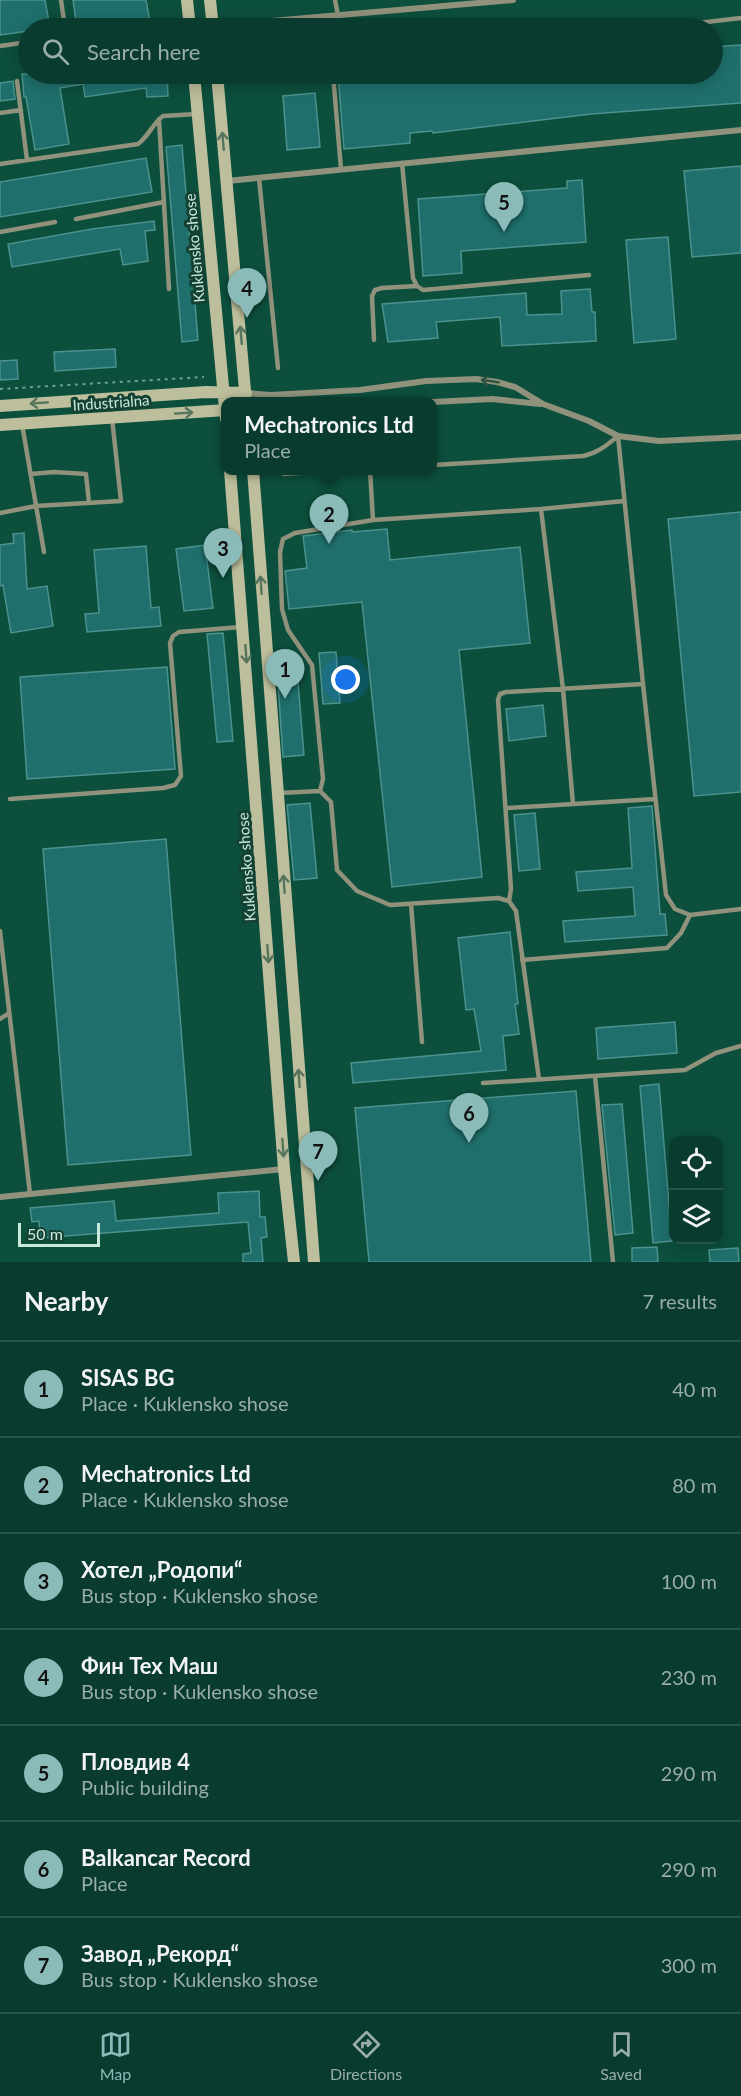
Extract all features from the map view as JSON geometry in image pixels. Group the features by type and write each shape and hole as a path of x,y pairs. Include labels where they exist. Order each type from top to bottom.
{"main road":[{"path":"187,0 189,18"},
{"path":"210,0 211,18"},
{"name":"Kuklensko shose","path":"195,84 223,397"},
{"path":"218,84 246,397"},
{"name":"Industrialna","path":"0,406 223,392 246,397"},
{"name":"Industrialna","path":"0,425 221,413"},
{"name":"Kuklensko shose","path":"230,475 244,627 284,1169 294,1262"},
{"path":"253,475 314,1262"}],"street":[{"path":"306,18 513,0"},
{"path":"226,182 741,130"},
{"path":"246,397 360,390 426,381 476,379 515,387 543,404 589,421 618,436 659,441 741,437"},
{"path":"437,402 472,399 543,404"},
{"path":"0,1197 284,1169"}],"lane":[{"path":"61,0 64,18"},
{"path":"335,0 338,15"},
{"path":"723,20 741,18"},
{"path":"0,46 18,43"},
{"path":"17,81 27,160"},
{"path":"334,84 341,169"},
{"path":"0,113 21,110"},
{"path":"0,164 138,144 146,138 163,116 198,114"},
{"path":"159,119 169,289"},
{"path":"402,163 413,278 417,286 423,290 588,275"},
{"path":"259,178 278,368"},
{"path":"75,219 164,202"},
{"path":"0,232 55,222"},
{"path":"374,340 372,296 375,290 417,286"},
{"path":"0,513 36,506 121,501 112,418"},
{"path":"22,424 44,552"},
{"path":"437,465 584,456 598,451 618,436"},
{"path":"618,436 666,895 675,909 690,915 741,909"},
{"path":"31,474 54,472 86,474 89,503"},
{"path":"370,475 373,520"},
{"path":"320,791 323,779 312,665 288,630 282,609 280,552 282,538 295,533 373,520 624,501"},
{"path":"541,509 563,689 573,804"},
{"path":"10,800 163,788 175,785 181,776 170,643 173,636 179,632 244,627"},
{"path":"508,901 511,889 498,700 500,694 643,684"},
{"path":"277,793 320,791 331,802 337,870 357,891 390,905 498,898 508,901 516,911 539,1079"},
{"path":"507,808 655,799"},
{"path":"411,904 422,1042"},
{"path":"522,960 667,948 681,933 690,915"},
{"path":"0,931 30,1194"},
{"path":"0,1019 9,1013"},
{"path":"483,1083 686,1070 716,1053 741,1046"},
{"path":"595,1076 613,1262"}],"path":[{"path":"0,389 204,377"}],"building":[{"path":"0,0 45,0 48,18 18,18 18,32 0,35"},
{"path":"73,0 146,0 149,18 76,18"},
{"path":"741,45 741,103 591,114 433,133 432,131 410,133 410,143 344,149 339,84 723,84 723,46"},
{"path":"13,81 15,99 0,101 0,83"},
{"path":"23,84 83,84 60,88 69,144 35,150 26,97 24,97"},
{"path":"83,84 167,84 168,96 147,97 146,88 85,97"},
{"path":"315,93 320,147 287,150 283,96"},
{"path":"182,145 198,340 182,342 166,147"},
{"path":"146,158 152,192 0,217 0,182"},
{"path":"741,166 741,253 692,257 684,171"},
{"path":"582,180 586,242 461,251 462,273 423,276 418,199 567,188 567,181"},
{"path":"154,221 155,230 145,231 148,261 123,265 120,249 12,267 8,244"},
{"path":"668,237 676,339 634,343 626,240"},
{"path":"590,289 592,312 595,312 596,341 502,346 500,317 436,322 438,338 388,342 382,304 526,293 527,315 562,314 561,291"},
{"path":"115,349 116,367 55,371 54,352"},
{"path":"17,360 18,379 0,380 0,361"},
{"path":"741,512 741,792 694,796 668,519"},
{"path":"387,529 390,560 520,547 530,643 459,650 482,877 392,887 362,602 289,609 285,571 307,568 303,536 352,530 352,532"},
{"path":"24,533 27,589 47,586 53,626 11,633 3,585 0,586 0,545 14,543 13,534"},
{"path":"205,545 213,608 184,611 176,549"},
{"path":"146,546 151,608 159,607 161,626 87,632 85,614 99,613 94,550"},
{"path":"223,633 233,741 217,742 207,634"},
{"path":"336,652 340,703 323,704 319,653"},
{"path":"167,667 175,769 27,779 20,677"},
{"path":"298,682 304,755 283,757 278,684"},
{"path":"543,705 546,736 509,741 506,709"},
{"path":"310,803 317,878 294,880 287,805"},
{"path":"652,806 660,914 665,914 667,935 565,942 563,921 635,916 633,887 578,891 576,872 632,868 628,808"},
{"path":"535,813 540,869 519,871 514,815"},
{"path":"166,839 191,1155 68,1165 43,849"},
{"path":"510,932 519,1034 503,1036 506,1070 353,1083 351,1063 481,1051 474,1009 466,1010 458,938"},
{"path":"675,1022 677,1053 598,1059 596,1028"},
{"path":"659,1084 669,1205 669,1241 653,1243 640,1086"},
{"path":"576,1091 591,1262 369,1262 355,1108"},
{"path":"622,1104 633,1233 615,1235 602,1105"},
{"path":"259,1191 260,1217 265,1217 267,1237 261,1238 263,1262 243,1262 243,1254 251,1253 248,1222 40,1238 39,1221 32,1222 30,1208 114,1201 116,1221 219,1213 218,1193"},
{"path":"657,1247 658,1262 632,1262 632,1248"},
{"path":"738,1248 739,1262 710,1262 709,1250"}],"place":[{"name":"Пловдив 4","path":"504,232"},
{"name":"Фин Тех Маш","path":"247,318"},
{"name":"Mechatronics Ltd","path":"329,544"},
{"name":"Хотел „Родопи“","path":"223,578"},
{"name":"SISAS BG","path":"285,699"},
{"name":"Balkancar Record","path":"469,1143"},
{"name":"Завод „Рекорд“","path":"318,1181"}]}
